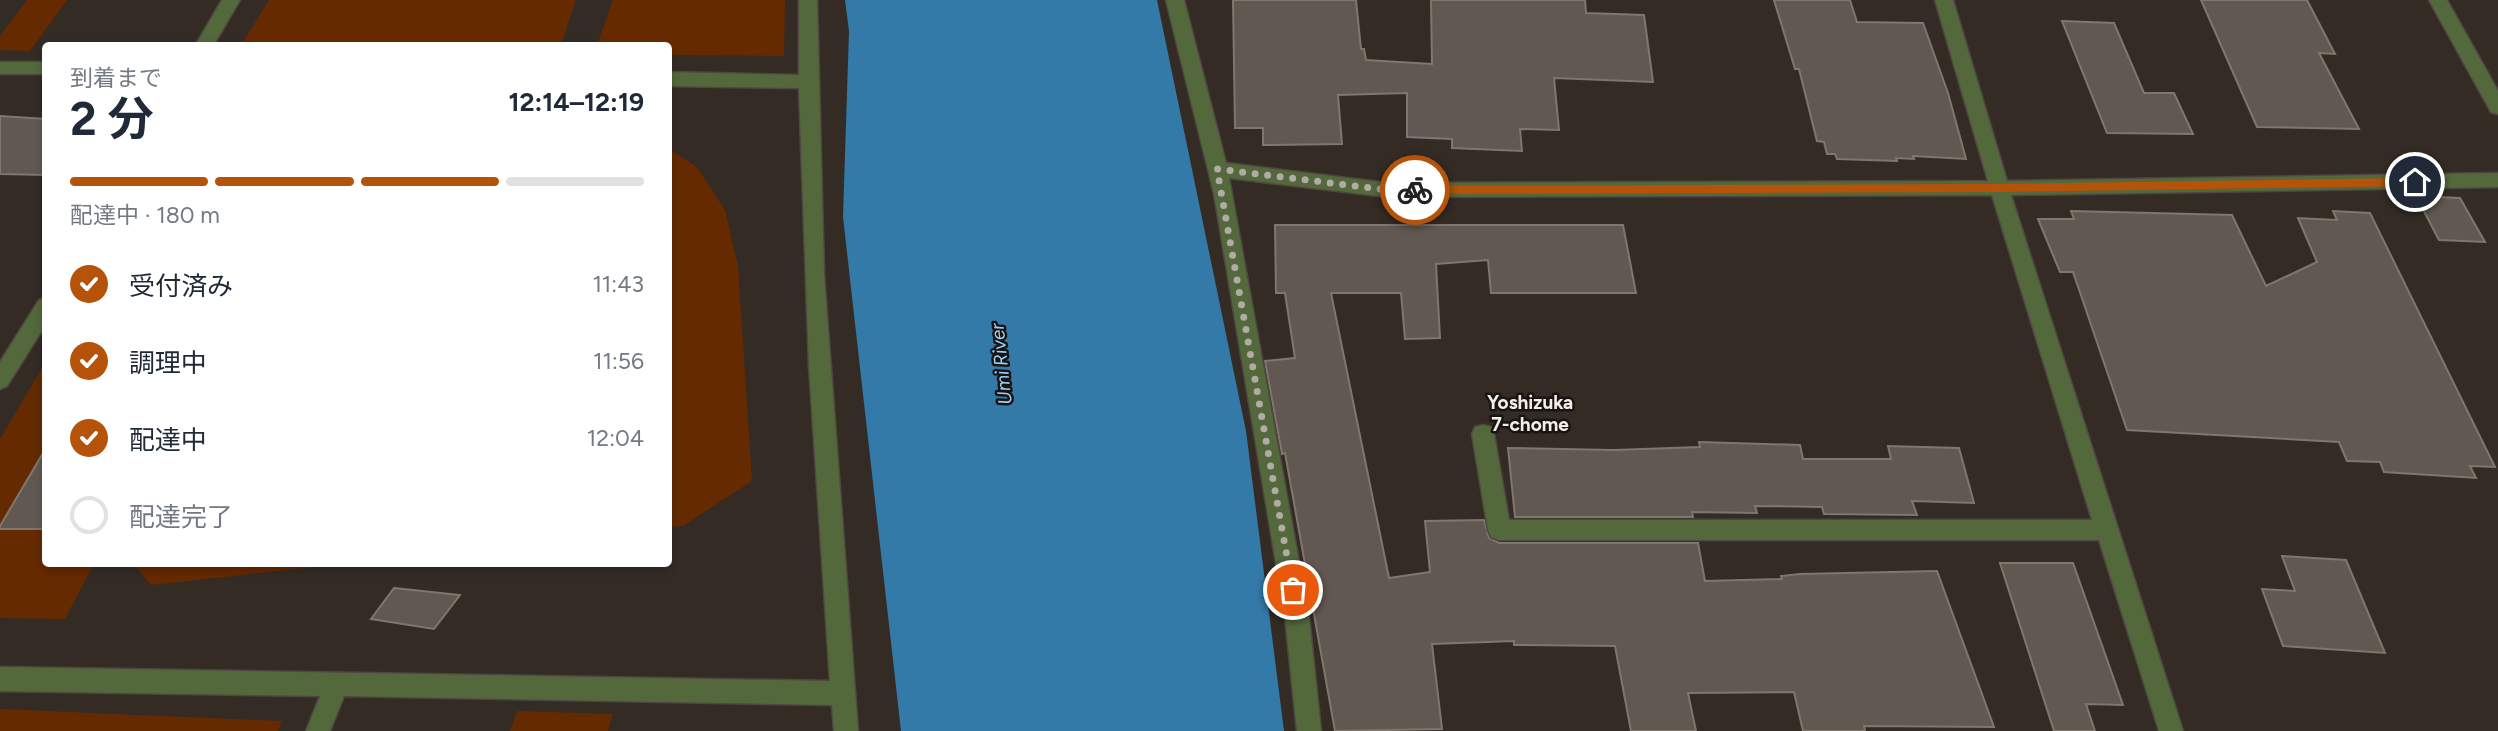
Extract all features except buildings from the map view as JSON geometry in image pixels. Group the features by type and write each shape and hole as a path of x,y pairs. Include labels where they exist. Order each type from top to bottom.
{"street":[{"path":"206,42 231,0"},
{"path":"808,0 807,82 818,333 846,731"},
{"path":"1175,0 1217,169 1297,617 1309,731"},
{"path":"1944,0 2105,530 2171,731"},
{"path":"2438,0 2498,107"},
{"path":"0,68 42,68"},
{"path":"672,79 807,82"},
{"path":"1217,169 1388,190 1999,188 2498,180"},
{"path":"0,380 42,312"},
{"path":"1483,434 1499,530 2105,530"},
{"path":"0,679 336,687 844,693"},
{"path":"318,731 336,687"}],"shaded area":[{"path":"27,0 67,0 30,51 0,50 0,36"},
{"path":"269,0 576,0 562,42 243,42"},
{"path":"613,0 785,0 784,56 672,55 672,42 598,42"},
{"path":"672,151 697,167 725,210 738,266 752,481 683,526 672,527"},
{"path":"42,368 42,567 92,567 65,619 0,618 0,439"},
{"path":"136,567 315,567 151,585"},
{"path":"0,709 282,721 278,731 0,731"},
{"path":"517,711 613,714 608,731 510,731"}],"water":[{"name":"Umi River","path":"845,0 1157,0 1246,431 1284,731 901,731 843,217 849,31"}],"way so far":[{"path":"1293,590 1224,194 1217,169 1388,190 1415,190"}],"district":[{"name":"Yoshizuka 7-chome","path":"1530,413"}],"route":[{"path":"1415,190 1999,188 2415,182"}]}
